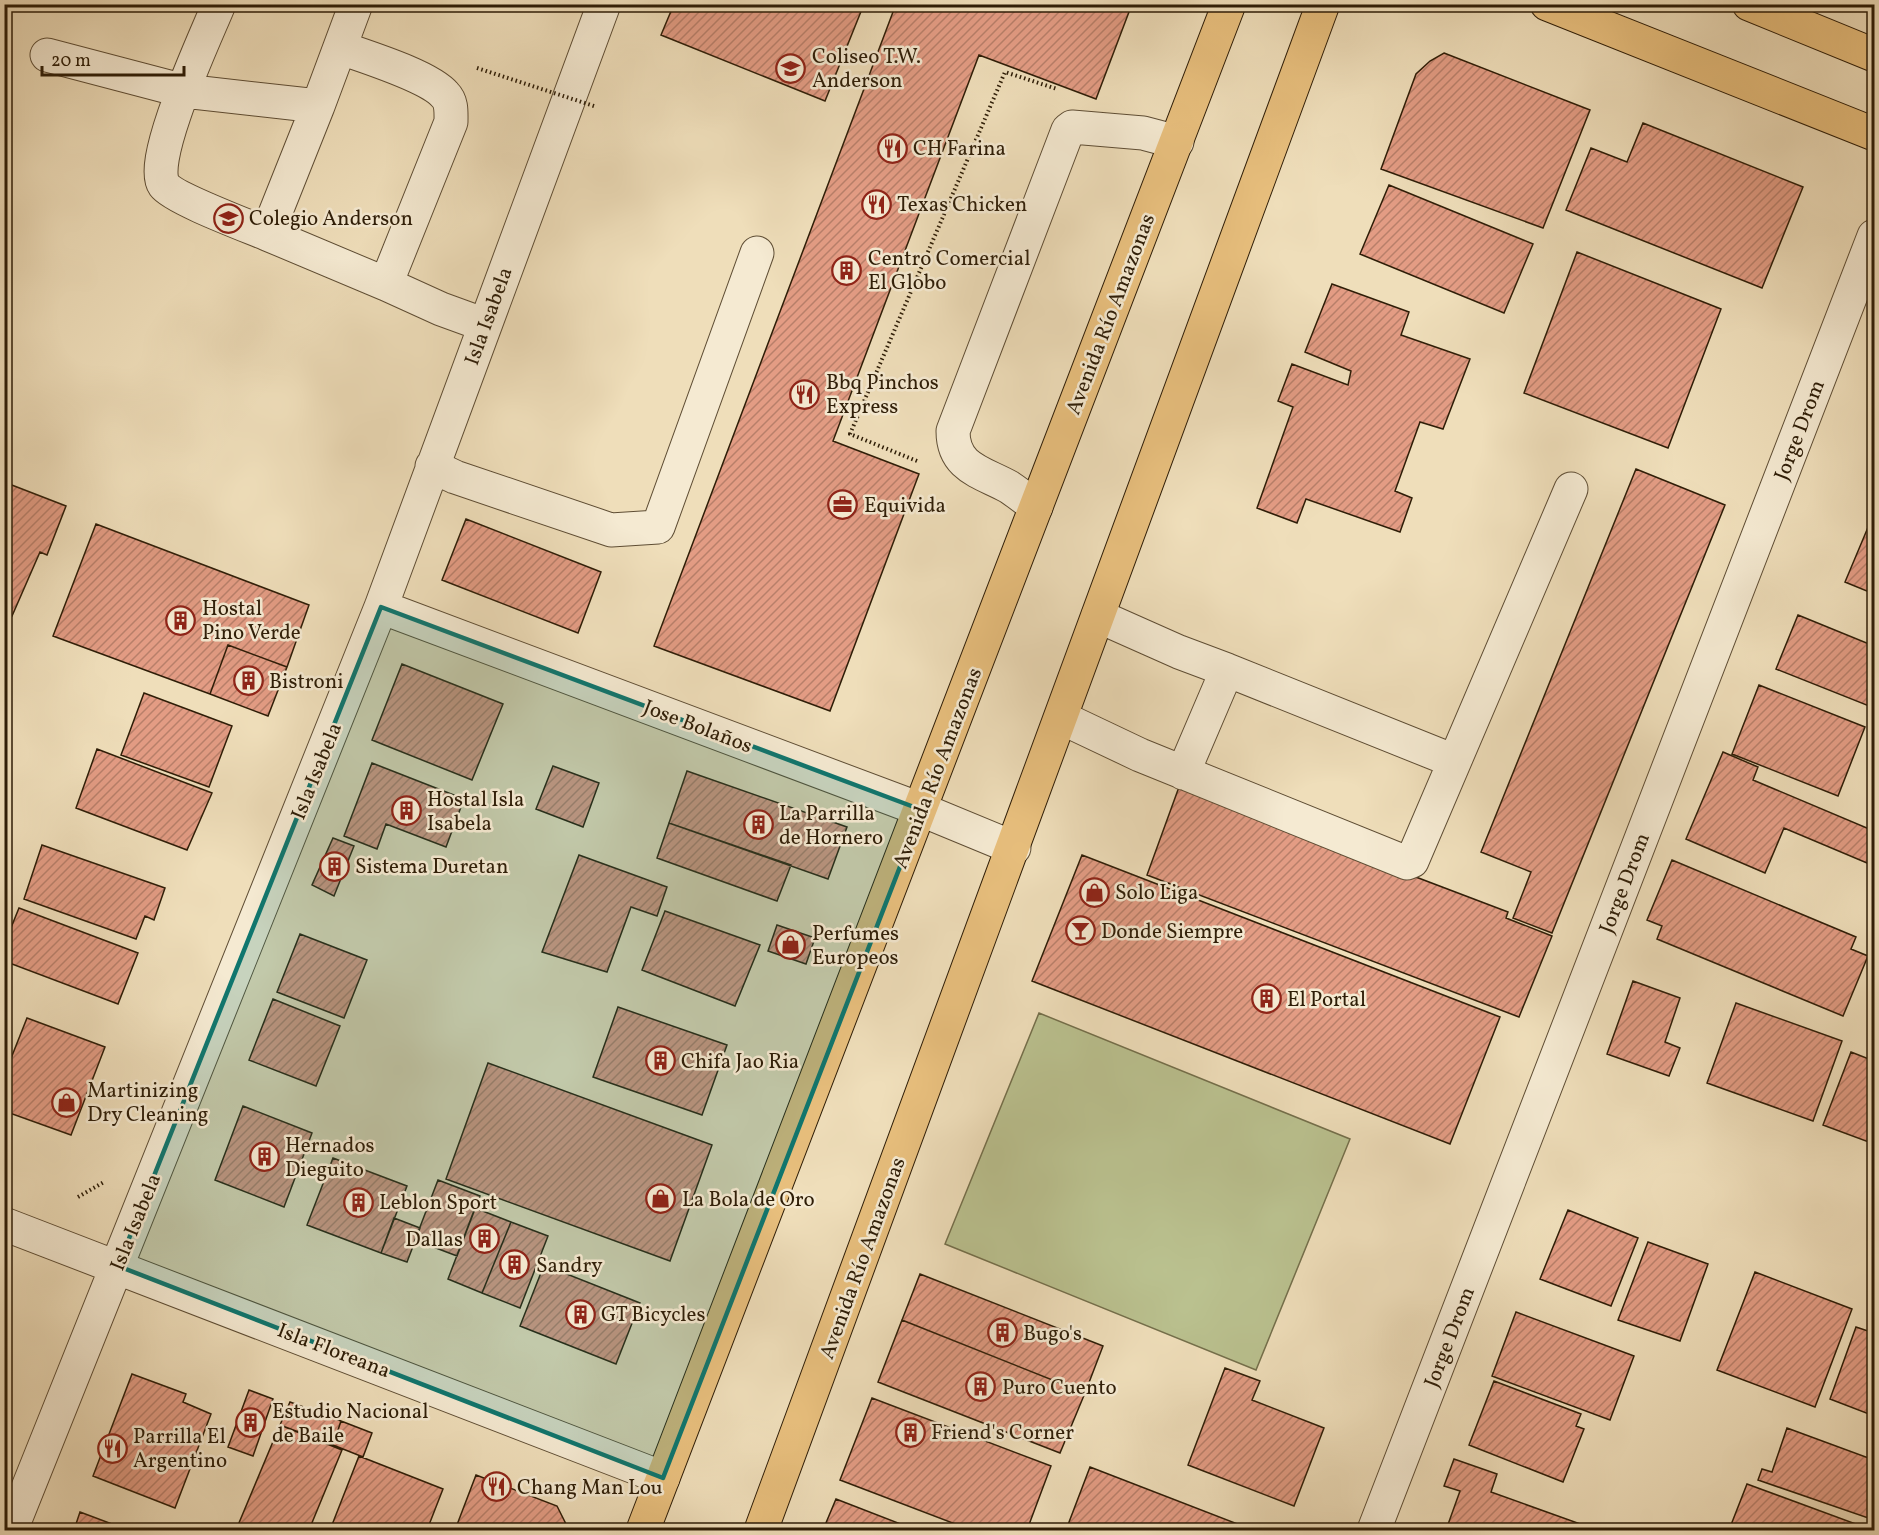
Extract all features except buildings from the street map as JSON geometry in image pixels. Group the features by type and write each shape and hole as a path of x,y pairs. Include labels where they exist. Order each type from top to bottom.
{"main road":[{"name":"Avenida Río Amazonas","path":"643,1530 922,810 1229,4"},
{"name":"Avenida Río Amazonas","path":"761,1530 1062,718 1323,4"},
{"path":"1547,4 1875,134"},
{"path":"1749,4 1875,56"}],"street":[{"path":"219,4 163,144 159,172 164,186 178,195 372,281 386,284 441,309 485,325"},
{"path":"267,234 341,48 356,4"},
{"name":"Isla Isabela","path":"11,1530 381,607 601,5"},
{"path":"341,48 420,78 445,94 451,108 451,122 386,284"},
{"path":"47,55 184,91 318,106"},
{"path":"1036,507 1010,488 970,467 953,445 953,431 1068,130 1072,127 1143,133 1177,142"},
{"name":"Jorge Drom","path":"1374,1530 1875,236"},
{"path":"432,466 454,477 611,530 658,527 757,253"},
{"path":"1062,718 1183,773 1407,863 1412,861 1571,489"},
{"name":"Jose Bolaños","path":"381,607 922,810 1014,848"},
{"path":"1098,616 1179,652 1454,761"},
{"path":"1183,773 1227,670"},
{"name":"Isla Floreana","path":"4,1224 118,1266 663,1478"}],"path":[{"path":"477,68 594,106"},
{"path":"927,465 850,434 1005,72 1060,90"},
{"path":"78,1197 110,1179"}],"highlighted area":[{"path":"381,607 922,810 663,1478 118,1266"}],"green space":[{"path":"1039,1013 1350,1139 1256,1370 945,1244"}],"place":[{"name":"Coliseo T.W. Anderson","path":"791,68"},
{"name":"CH Farina","path":"892,148"},
{"name":"Texas Chicken","path":"876,204"},
{"name":"Colegio Anderson","path":"228,218"},
{"name":"Centro Comercial El Globo","path":"847,270"},
{"name":"Bbq Pinchos Express","path":"805,394"},
{"name":"Equivida","path":"843,505"},
{"name":"Hostal Pino Verde","path":"181,620"},
{"name":"Bistroni","path":"248,681"},
{"name":"Hostal Isla Isabela","path":"406,811"},
{"name":"La Parrilla de Hornero","path":"758,825"},
{"name":"Sistema Duretan","path":"334,866"},
{"name":"Solo Liga","path":"1094,892"},
{"name":"Donde Siempre","path":"1080,931"},
{"name":"Perfumes Europeos","path":"791,945"},
{"name":"El Portal","path":"1266,999"},
{"name":"Chifa Jao Ria","path":"660,1061"},
{"name":"Martinizing Dry Cleaning","path":"66,1102"},
{"name":"Hernados Dieguito","path":"264,1157"},
{"name":"La Bola de Oro","path":"661,1199"},
{"name":"Leblon Sport","path":"358,1202"},
{"name":"Dallas","path":"484,1239"},
{"name":"Sandry","path":"515,1265"},
{"name":"GT Bicycles","path":"580,1314"},
{"name":"Bugo's","path":"1002,1333"},
{"name":"Puro Cuento","path":"981,1387"},
{"name":"Estudio Nacional de Baile","path":"251,1423"},
{"name":"Friend's Corner","path":"910,1432"},
{"name":"Parrilla El Argentino","path":"112,1448"},
{"name":"Chang Man Lou","path":"496,1487"}]}
